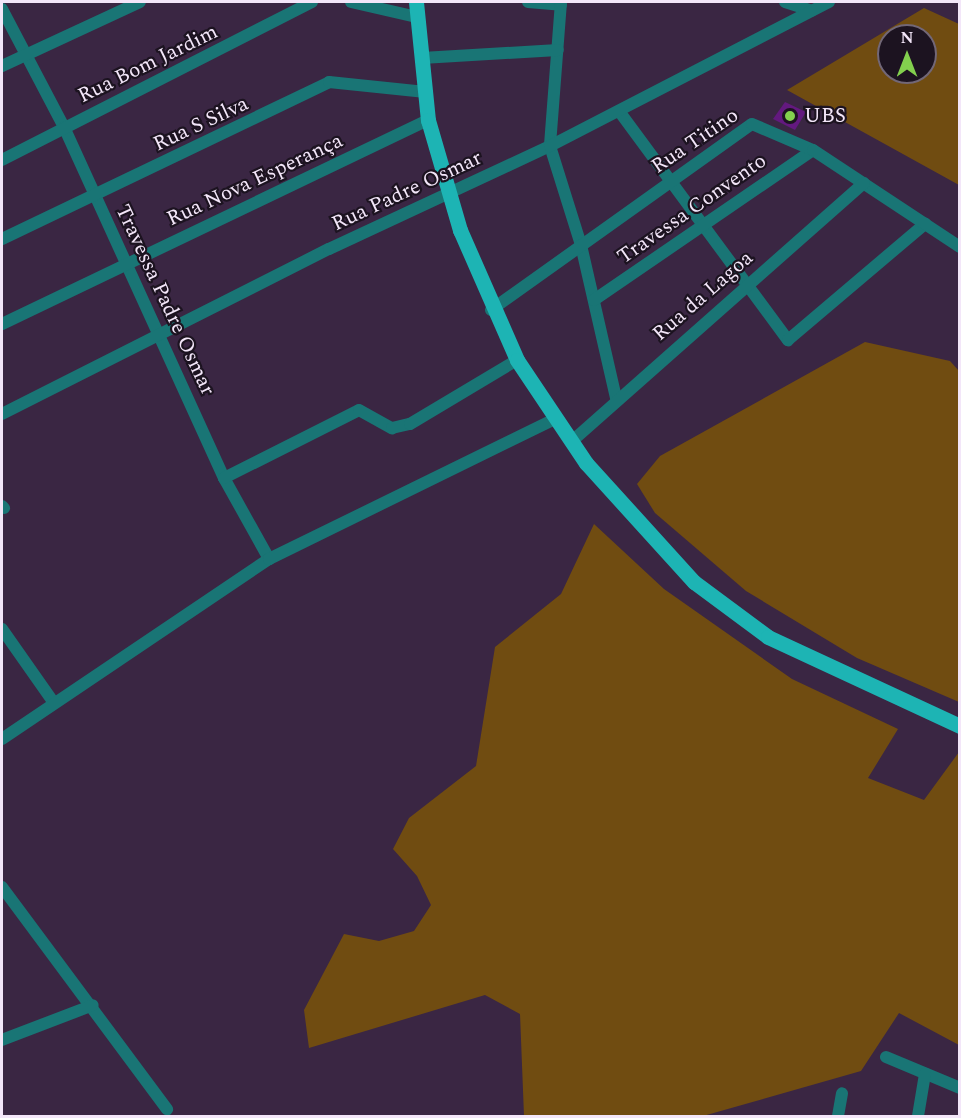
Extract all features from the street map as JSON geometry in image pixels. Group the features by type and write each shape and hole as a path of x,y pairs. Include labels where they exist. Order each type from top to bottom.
{"main road":[{"path":"417,9 428,120 448,193 491,310 517,360 571,442 666,553 734,613 832,671 960,726"}],"street":[{"path":"5,62 30,56 140,2"},
{"name":"Rua Bom Jardim","path":"2,160 312,2"},
{"path":"351,2 417,9"},
{"path":"528,2 561,3 550,146 581,245 616,398"},
{"path":"785,2 812,10"},
{"name":"Rua Padre Osmar","path":"2,414 448,193 550,146 829,2"},
{"name":"Travessa Padre Osmar","path":"2,9 30,56 64,127 224,478 269,559"},
{"path":"422,58 558,50"},
{"name":"Rua S Silva","path":"2,239 329,82 425,92"},
{"path":"619,111 699,226 783,337 795,339 926,224"},
{"name":"Rua Nova Esperança","path":"2,324 127,261 428,120"},
{"name":"Rua Titino","path":"491,310 752,124 813,150 960,247"},
{"name":"Travessa Convento","path":"594,300 813,150"},
{"name":"Rua da Lagoa","path":"571,442 616,398 864,183"},
{"path":"224,478 359,410 370,411 382,425 410,424 517,360"},
{"path":"2,739 269,559 555,419"},
{"path":"2,629 6,643 54,703"},
{"path":"2,887 93,1005 167,1109"},
{"path":"2,1040 93,1005"},
{"path":"886,1056 960,1088"},
{"path":"918,1116 925,1074"},
{"path":"838,1116 842,1093"}],"shaded area":[{"path":"924,8 959,24 959,185 787,90 877,36 877,84 937,84 937,24 897,24"},
{"path":"865,342 950,361 959,371 959,702 857,658 746,591 655,513 637,484 660,456"},
{"path":"594,524 664,589 792,679 898,729 868,778 924,800 959,752 959,1045 899,1013 861,1071 703,1116 524,1116 520,1014 485,995 309,1048 304,1010 344,934 379,941 414,931 431,905 417,876 393,849 409,818 476,766 495,647 561,594"}],"building":[{"name":"UBS","path":"785,102 806,112 795,130 773,119"}],"place":[{"name":"UBS","path":"790,116"}]}
